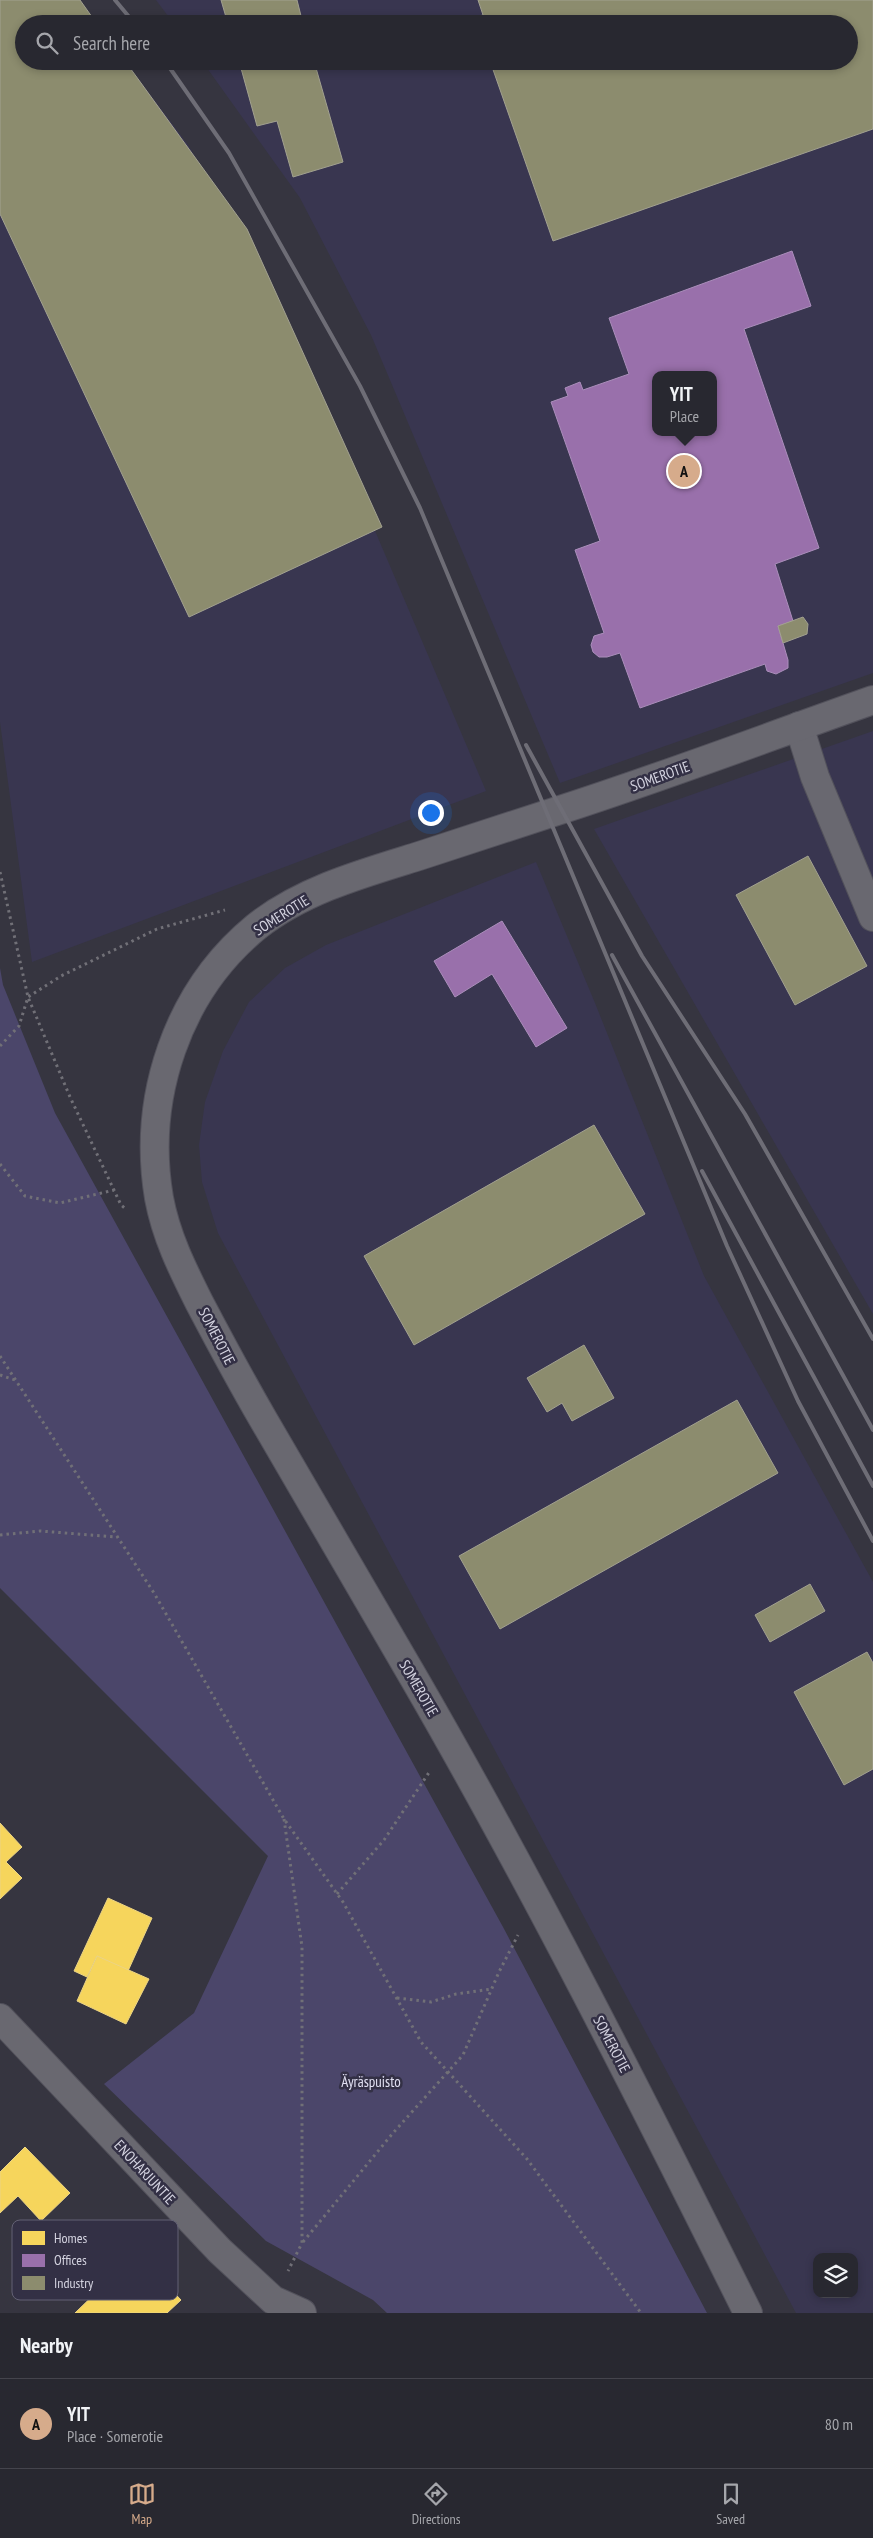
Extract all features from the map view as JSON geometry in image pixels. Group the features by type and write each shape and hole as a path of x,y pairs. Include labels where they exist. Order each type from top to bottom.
{"street":[{"name":"SOMEROTIE","path":"748,2313 656,2128 536,1901 451,1744 227,1357 174,1252 163,1220 158,1190 157,1118 164,1072 182,1020 203,984 227,954 260,924 295,903 374,870 617,792 873,700"},
{"path":"800,726 815,777 873,917"},
{"name":"ENOHARJUNTIE","path":"0,2018 270,2306 302,2313"}],"path":[{"path":"0,872 28,997 70,1097 121,1205 134,1216"},
{"path":"0,1046 19,1026 28,997 61,976 157,929 231,909"},
{"path":"0,1164 25,1196 60,1204 114,1190"},
{"path":"0,1356 154,1593 284,1818 337,1894 421,2042 527,2159 641,2313"},
{"path":"0,1375 16,1380"},
{"path":"0,1535 40,1530 117,1537"},
{"path":"337,1894 384,1840 451,1744"},
{"path":"284,1818 302,1947 302,2243"},
{"path":"270,2306 302,2243 393,2133 463,2055 492,1989 536,1901"},
{"path":"396,1998 431,2002 456,1994 492,1989"}],"shaded area":[{"path":"0,0 87,11 90,15 15,15 15,70 132,70 188,145 265,273 486,791 32,962 0,722"},
{"path":"156,0 873,0 873,673 560,783 371,335 300,198 208,70 858,70 858,15 167,15"},
{"path":"873,731 873,1314 594,829"},
{"path":"536,862 595,1003 704,1276 873,1582 873,2313 796,2313 218,1233 202,1182 199,1145 205,1102 223,1051 249,1002 285,968 326,945"}],"green space":[{"name":"Äyräspuisto","path":"0,968 3,985 55,1113 503,1927 707,2313 387,2313 373,2300 266,2241 104,2084 194,2013 268,1856 0,1588"}],"building: Homes":[{"path":"0,1823 22,1847 6,1862 22,1878 0,1899"},
{"path":"108,1898 152,1918 128,1971 97,1956 87,1977 74,1971"},
{"path":"97,1956 149,1979 126,2024 77,2001"},
{"path":"25,2147 70,2193 42,2220 18,2196 0,2213 0,2172"},
{"path":"178,2297 181,2300 167,2313 75,2313 88,2300 178,2300"}],"building: Offices":[{"path":"792,251 811,306 744,329 819,548 775,564 793,621 778,626 788,660 788,668 776,674 767,671 765,664 640,708 620,653 599,657 593,652 591,645 594,636 604,633 575,550 600,541 551,402 568,396 565,388 580,382 583,390 629,374 609,318"},
{"path":"502,921 567,1028 536,1047 492,974 455,997 434,961"}],"building: Industry":[{"path":"0,0 80,0 91,15 15,15 15,70 132,70 247,229 382,527 189,617 0,214"},
{"path":"221,0 297,0 301,15 225,15"},
{"path":"478,0 873,0 873,129 553,241 493,70 858,70 858,15 483,15"},
{"path":"241,70 317,70 343,162 293,177 277,121 257,126"},
{"path":"803,617 808,624 807,634 783,643 778,626"},
{"path":"808,856 867,966 795,1005 736,895"},
{"path":"594,1125 645,1214 414,1345 364,1256"},
{"path":"584,1345 614,1398 572,1421 562,1403 547,1412 527,1378"},
{"path":"737,1400 778,1473 500,1629 459,1556"},
{"path":"810,1584 825,1611 770,1642 755,1615"},
{"path":"867,1652 873,1663 873,1769 844,1785 794,1692"}],"railway":[{"path":"115,0 128,15"},
{"path":"171,70 229,153 360,386 420,508 727,1246 798,1401 873,1541"},
{"path":"526,745 642,956 745,1114 873,1339"},
{"path":"612,955 873,1430"},
{"path":"702,1171 873,1486"}],"place":[{"name":"YIT","path":"684,471"}]}
